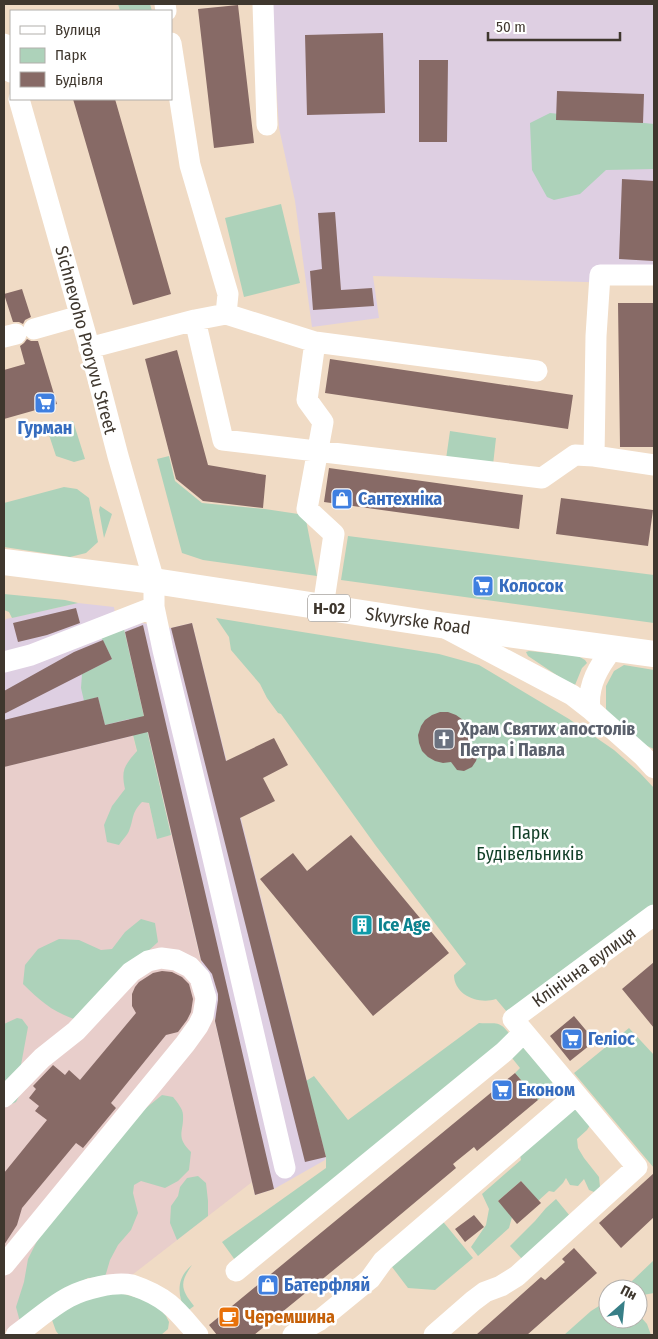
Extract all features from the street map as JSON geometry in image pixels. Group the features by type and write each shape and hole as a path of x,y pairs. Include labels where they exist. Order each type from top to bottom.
{"main road":[{"name":"Skvyrske Road","path":"4,562 154,581 440,625 654,654"}],"street":[{"path":"263,4 267,125"},
{"path":"4,44 10,68"},
{"path":"172,49 190,165 228,294 226,314"},
{"name":"Sichnevoho Proryvu Street","path":"19,100 154,581 154,607 163,650 285,1168"},
{"path":"594,456 596,336 600,275 654,275"},
{"path":"89,348 195,320 226,314 315,342 537,371"},
{"path":"18,334 80,316"},
{"path":"195,320 223,440 542,478 575,455 654,465"},
{"path":"315,342 307,400 323,422 307,509 334,534 323,607"},
{"path":"4,662 30,655 154,607"},
{"path":"440,625 572,695 651,761"},
{"path":"590,709 589,698 595,675 603,661 614,648"},
{"name":"Клінічна вулиця","path":"236,1271 504,1052 518,1026 654,915"},
{"path":"4,1097 42,1058 76,1031 131,972 148,961 161,958 176,960 190,967 200,978 206,998 203,1016 198,1026 4,1265"},
{"path":"434,1335 472,1301 485,1292 501,1286 517,1276 637,1167 518,1026"},
{"path":"293,1335 320,1320 370,1279 382,1261 576,1095"},
{"path":"16,1335 42,1328 54,1306 70,1297 87,1290 106,1286 130,1285 150,1292 169,1304 198,1335"}],"shaded area":[{"path":"271,4 654,4 654,284 373,276 379,318 312,327 295,201 279,128"},
{"path":"78,603 114,607 133,736 4,767 4,622 6,619"},
{"path":"142,623 171,628 192,623 326,1157 325,1160 274,1189 255,1195 124,629"},
{"path":"133,736 157,838 171,835 252,1182 132,1275 88,1278 61,1292 4,1332 4,767"}],"green space":[{"path":"118,4 150,4 152,10 120,10"},
{"path":"550,113 654,124 654,169 606,170 580,194 554,200 547,197 532,170 530,123"},
{"path":"281,204 300,283 244,297 225,218"},
{"path":"73,421 85,459 74,462 56,456 47,429"},
{"path":"450,431 496,438 493,465 446,459"},
{"path":"169,456 175,481 202,503 305,515 317,576 203,560 182,553 157,459"},
{"path":"64,487 77,489 89,498 98,542 86,553 70,557 4,547 4,503"},
{"path":"100,506 112,514 104,538 99,510"},
{"path":"348,536 654,575 654,623 341,580"},
{"path":"4,594 78,603 12,618 9,612 4,610"},
{"name":"Парк Будівельників","path":"216,618 439,654 479,665 569,719 614,750 654,788 654,915 513,1019 496,999 482,1001 463,993 455,982 454,975 466,964 376,846 281,714 278,713 260,684 231,650 229,637"},
{"path":"124,629 171,835 157,839 149,803 142,802 134,813 128,833 119,845 107,842 104,825 112,806 125,789 123,777 125,768 137,751 129,719 105,725 98,697 84,701 81,688 82,674 112,659 101,637"},
{"path":"526,652 578,656 587,663 582,668 575,685 564,680 528,656"},
{"path":"624,665 654,670 654,749 647,746 612,719 606,709 606,686 614,671"},
{"path":"141,919 155,923 158,942 74,1019 59,1013 47,1005 23,984 25,965 38,949 59,939 79,940 101,950 112,949 125,932"},
{"path":"17,1018 22,1019 28,1027 21,1065 22,1090 16,1102 5,1107 4,1024"},
{"path":"479,1023 501,1025 512,1037 235,1260 222,1242 326,1168 326,1157 306,1081 314,1076 348,1120"},
{"path":"629,1028 654,1055 654,1168 574,1073"},
{"path":"520,1044 553,1081 549,1091 538,1100 515,1073 520,1068 508,1053"},
{"path":"162,1095 173,1097 182,1110 181,1134 183,1142 191,1152 189,1170 178,1181 165,1188 141,1181 134,1185 133,1193 138,1213 131,1230 118,1245 110,1260 105,1277 88,1278 61,1292 20,1322 16,1307 24,1282 28,1259 44,1227 141,1112"},
{"path":"571,1108 581,1109 592,1122 587,1130 577,1139 578,1148 599,1177 600,1187 594,1192 589,1190 584,1179 578,1186 570,1185 566,1178 554,1192 549,1191 538,1201 521,1181 498,1201 512,1217 509,1228 478,1256 471,1247 486,1225 489,1209 482,1194 521,1160 520,1155"},
{"path":"198,1176 206,1183 208,1216 177,1240 170,1223 171,1206 178,1196 180,1187 187,1178"},
{"path":"556,1199 570,1216 522,1259 510,1246"},
{"path":"440,1218 473,1258 435,1290 408,1288 389,1263"},
{"path":"654,1260 654,1293 648,1294 648,1279 634,1279"},
{"path":"192,1265 185,1277 183,1286 186,1295 194,1306 186,1312 181,1299 180,1287 183,1275"},
{"path":"120,1293 153,1302 166,1316 169,1322 168,1329 161,1335 59,1335 56,1331 52,1320 58,1313 96,1295"},
{"path":"598,1307 598,1329 648,1329 648,1327 651,1335 564,1335"}],"building":[{"path":"238,5 254,143 214,148 198,9"},
{"path":"383,33 385,113 307,115 305,35"},
{"path":"419,60 448,60 447,142 419,142"},
{"path":"557,91 644,94 643,123 556,120"},
{"path":"73,100 115,100 171,294 133,305"},
{"path":"622,179 654,181 653,261 619,259"},
{"path":"335,212 341,290 372,288 374,306 313,310 310,271 322,269 318,213"},
{"path":"22,289 31,317 25,320 23,324 13,322 4,294"},
{"path":"618,303 654,303 654,447 620,447"},
{"path":"27,339 38,341 57,404 4,419 4,370 25,364 20,346"},
{"path":"177,350 208,465 266,475 263,508 203,501 176,479 145,359"},
{"path":"330,359 573,395 568,429 325,393"},
{"path":"329,468 523,495 519,529 324,502"},
{"path":"561,498 653,510 648,546 556,534"},
{"path":"76,608 80,623 47,635 18,642 13,623"},
{"path":"192,623 226,761 274,738 288,765 263,778 275,801 240,818 326,1157 305,1162 171,628"},
{"path":"143,625 274,1189 255,1195 215,1021 218,994 212,974 201,960 148,732 4,767 4,720 98,697 105,725 144,716 125,632"},
{"path":"103,640 112,659 4,714 4,691 74,652"},
{"name":"Храм Святих апостолів Петра і Павла","path":"440,712 448,712 463,720 471,745 477,746 478,754 476,761 472,767 464,771 457,770 451,762 435,761 422,751 418,735 421,726 425,720"},
{"name":"Ice Age","path":"351,835 449,953 373,1016 260,879 293,853 307,871"},
{"path":"654,962 654,1028 622,989"},
{"path":"162,971 172,972 182,977 189,984 193,999 191,1012 187,1020 178,1032 166,1035 111,1103 116,1108 83,1148 76,1143 22,1208 17,1225 4,1245 4,1173 47,1120 35,1111 39,1106 29,1098 36,1089 33,1086 53,1065 65,1075 69,1070 80,1080 136,1013 132,1006 132,994 135,987 153,973"},
{"name":"Геліос","path":"574,1016 595,1041 570,1061 550,1036"},
{"path":"515,1073 538,1100 477,1151 474,1147 453,1164 456,1168 254,1335 217,1335 209,1325"},
{"path":"654,1173 654,1217 621,1248 599,1223"},
{"path":"521,1181 541,1203 517,1224 498,1201"},
{"path":"474,1215 484,1227 465,1242 455,1229"},
{"path":"574,1248 597,1273 527,1335 476,1335 541,1277 545,1280 565,1262 562,1259"}],"place":[{"name":"Гурман","path":"45,403"},
{"name":"Сантехніка","path":"342,499"},
{"name":"Колосок","path":"483,586"},
{"name":"Храм Святих апостолів Петра і Павла","path":"444,739"},
{"name":"Ice Age","path":"362,925"},
{"name":"Геліос","path":"572,1039"},
{"name":"Економ","path":"502,1090"},
{"name":"Батерфляй","path":"268,1285"},
{"name":"Черемшина","path":"229,1317"}]}
